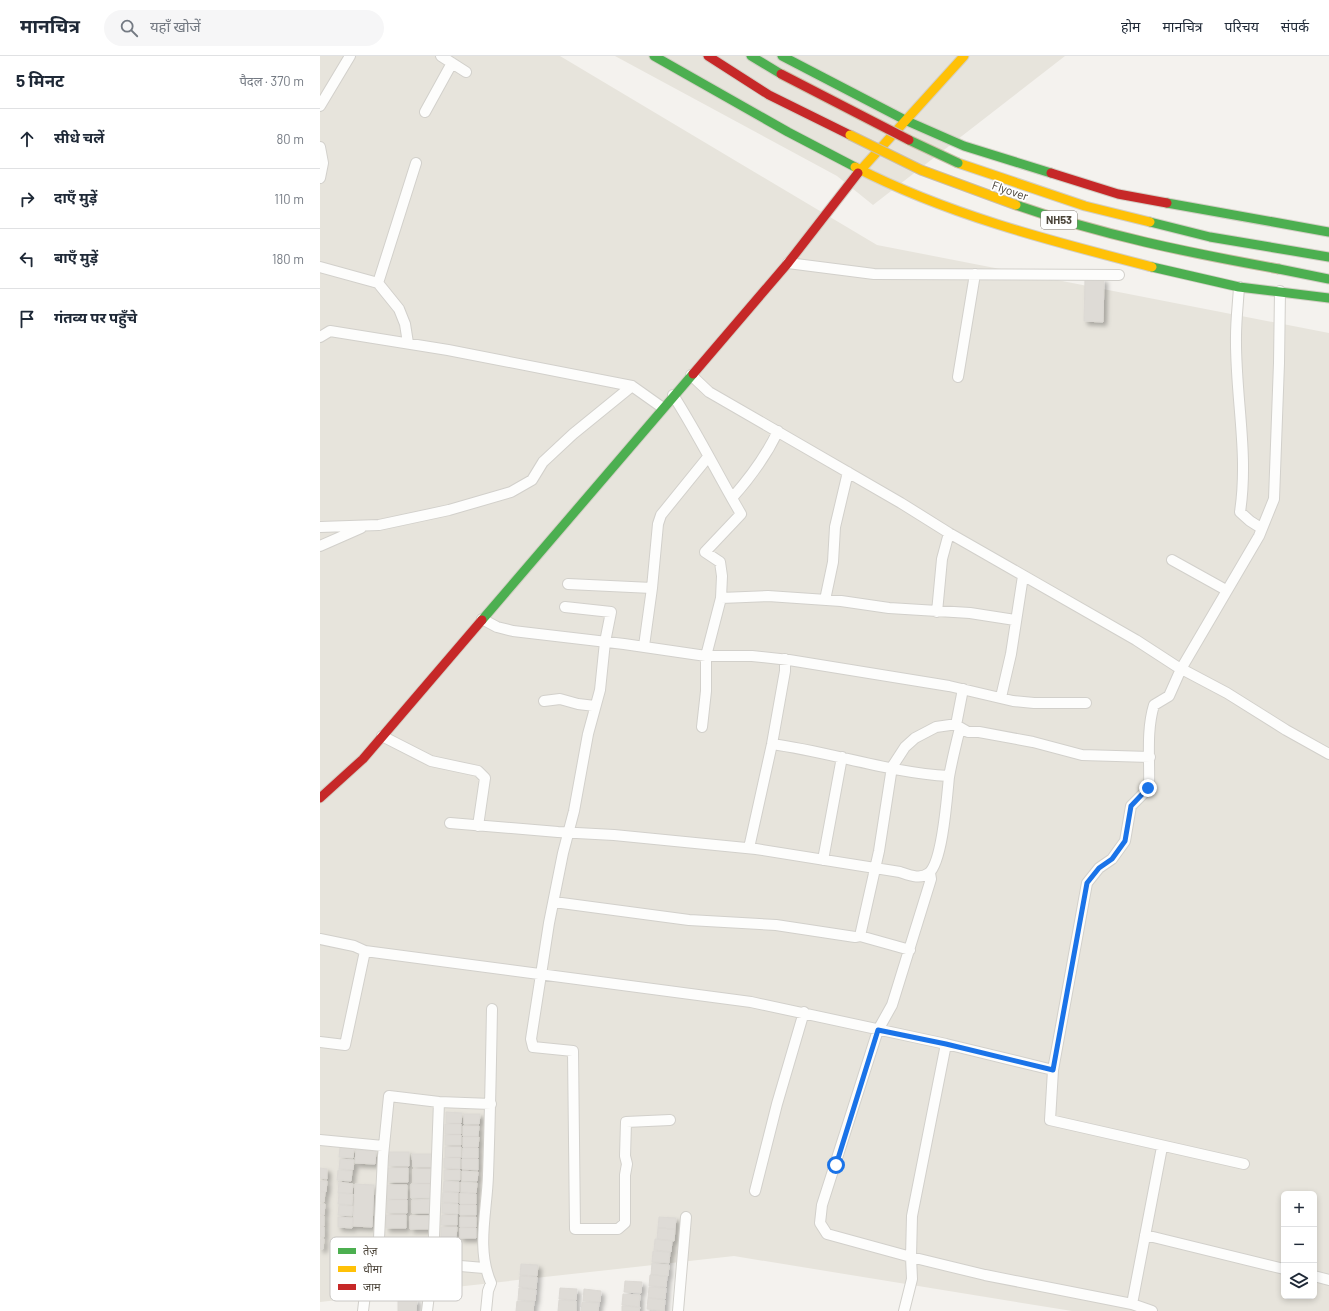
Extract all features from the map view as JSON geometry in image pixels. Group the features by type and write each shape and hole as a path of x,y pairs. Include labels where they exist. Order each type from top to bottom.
{"main road":[{"path":"654,56 788,132 861,170 957,212 1052,240 1239,287 1329,298"},
{"name":"Flyover","path":"708,56 769,95 908,165 951,182 1067,223 1155,245 1329,280"},
{"name":"Flyover","path":"751,56 780,74 958,164 1085,206 1210,237 1329,257"},
{"path":"782,56 907,121 964,146 1118,194 1329,232"},
{"path":"320,798 363,759 673,395 788,263 861,170 907,121 964,56"}],"street":[{"path":"320,106 350,56"},
{"path":"441,56 466,72"},
{"path":"425,112 452,63"},
{"path":"320,147 323,163 320,178"},
{"path":"378,283 416,162"},
{"path":"788,263 874,274 1119,275"},
{"path":"320,267 378,283 398,309 405,324 408,344"},
{"path":"958,377 975,274"},
{"path":"1239,287 1236,337 1242,425 1242,495 1240,512 1250,522 1261,528"},
{"path":"1244,1164 1162,1147 1050,1120 1053,1070 1087,883 1099,868 1112,859 1125,841 1131,806 1148,788 1150,757 1149,721 1154,705 1169,696 1181,669 1258,536 1268,517 1274,499 1276,481 1280,292"},
{"path":"320,337 330,331 448,350 632,386 663,408"},
{"path":"691,375 710,392 1022,576 1130,636 1181,669 1227,692 1286,730 1329,754"},
{"path":"320,527 379,525 448,510 511,492 532,480 543,462 573,434 632,386"},
{"path":"673,395 691,422 708,457 741,514 705,552 720,562 722,576 721,598 706,656 706,691 702,727"},
{"path":"732,498 747,481 768,452 778,431"},
{"path":"644,646 652,588 658,524 661,515 708,457"},
{"path":"826,600 833,562 835,527 848,472"},
{"path":"320,546 364,526"},
{"path":"937,612 942,558 949,533"},
{"path":"1172,560 1226,590"},
{"path":"1001,697 1011,654 1022,576"},
{"path":"568,584 652,588"},
{"path":"721,598 768,596 826,600 937,612 970,613 1015,620"},
{"path":"565,607 611,612 605,642 600,690 595,706 554,902 531,1039 533,1047 573,1051 575,1229 618,1229 624,1223 624,1175 627,1164 624,1156 626,1122 670,1120"},
{"path":"482,619 497,627 513,631 644,646 706,656 752,656 785,659 963,689 1034,703 1086,703"},
{"path":"749,848 772,744 785,659"},
{"path":"450,823 568,833 614,835 749,848 875,868 918,877 930,872 934,865 946,822 949,776 963,689"},
{"path":"544,701 560,699 578,704 595,706"},
{"path":"860,936 879,851 892,767 905,747 915,738 936,727 958,727 968,732 979,732 1033,742 1082,755 1150,757"},
{"path":"382,736 431,761 478,772 485,778 478,826"},
{"path":"772,744 842,756 921,774 949,776"},
{"path":"823,860 842,756"},
{"path":"930,872 931,879 910,950 892,1005 878,1030 822,1205 820,1223 827,1234 911,1257 985,1275 1132,1304 1152,1311"},
{"path":"554,902 690,920 776,925 855,937 860,936 910,950"},
{"path":"320,939 354,946 365,951 751,1002 804,1012 1053,1070"},
{"path":"320,1042 345,1045 365,951"},
{"path":"486,1311 488,1291 491,1283 484,1268 482,1233 487,1197 491,1104 492,1009"},
{"path":"755,1191 777,1104 804,1012"},
{"path":"904,1311 912,1279 912,1216 946,1044"},
{"path":"379,1237 383,1146 389,1096 439,1102 491,1104"},
{"path":"434,1237 439,1102"},
{"path":"320,1140 383,1146"},
{"path":"1132,1304 1162,1147"},
{"path":"678,1311 686,1217"},
{"path":"1145,1235 1281,1268"},
{"path":"462,1266 484,1268"},
{"path":"1317,1277 1329,1280"},
{"path":"363,1311 364,1301"},
{"path":"427,1311 428,1301"}],"shaded area":[{"path":"320,56 560,56 877,245 1329,333 1329,1311 1072,1311 734,1256 462,1286 462,1237 330,1237 330,1301 320,1302"},
{"path":"615,56 1065,56 873,205 837,176"}],"building":[{"path":"1085,279 1104,279 1103,322 1084,321"},
{"path":"446,1112 462,1113 461,1123 446,1123"},
{"path":"464,1114 480,1114 479,1124 464,1124"},
{"path":"445,1124 461,1124 461,1134 445,1134"},
{"path":"463,1126 479,1126 478,1136 463,1136"},
{"path":"445,1135 461,1135 461,1145 445,1145"},
{"path":"463,1137 479,1137 478,1147 463,1147"},
{"path":"340,1147 354,1148 353,1158 339,1157"},
{"path":"445,1147 461,1147 461,1157 445,1157"},
{"path":"463,1148 478,1148 478,1158 462,1158"},
{"path":"356,1150 376,1151 375,1164 355,1163"},
{"path":"389,1152 409,1152 409,1166 389,1166"},
{"path":"412,1154 432,1154 432,1167 413,1167"},
{"path":"444,1158 460,1158 460,1169 444,1168"},
{"path":"340,1159 354,1160 353,1170 339,1169"},
{"path":"462,1159 478,1159 478,1170 462,1169"},
{"path":"320,1168 327,1169 327,1179 320,1178"},
{"path":"388,1168 408,1168 408,1182 388,1182"},
{"path":"413,1169 432,1169 432,1183 413,1183"},
{"path":"338,1170 352,1171 351,1181 337,1180"},
{"path":"444,1170 460,1170 460,1180 444,1180"},
{"path":"462,1171 478,1172 477,1181 462,1181"},
{"path":"320,1181 327,1181 326,1192 320,1191"},
{"path":"444,1181 459,1182 459,1192 443,1191"},
{"path":"339,1182 353,1184 352,1193 338,1193"},
{"path":"461,1182 477,1183 476,1193 461,1192"},
{"path":"355,1184 374,1185 372,1227 353,1226"},
{"path":"411,1184 431,1184 431,1198 411,1198"},
{"path":"387,1185 407,1185 407,1199 387,1199"},
{"path":"320,1192 325,1192 324,1202 320,1202"},
{"path":"443,1192 458,1193 458,1203 442,1202"},
{"path":"339,1193 353,1194 352,1205 338,1204"},
{"path":"460,1193 476,1194 476,1204 460,1204"},
{"path":"431,1199 431,1213 412,1213 412,1200"},
{"path":"387,1200 407,1200 407,1213 387,1213"},
{"path":"442,1203 458,1204 458,1214 442,1213"},
{"path":"320,1204 325,1204 324,1215 320,1214"},
{"path":"339,1205 353,1206 352,1216 338,1215"},
{"path":"460,1205 476,1205 476,1215 460,1215"},
{"path":"386,1215 406,1215 406,1228 386,1228"},
{"path":"442,1215 457,1215 457,1225 441,1225"},
{"path":"320,1216 324,1216 324,1226 320,1226"},
{"path":"410,1216 430,1216 430,1229 410,1229"},
{"path":"338,1217 353,1218 352,1228 338,1227"},
{"path":"460,1217 476,1217 476,1227 460,1227"},
{"path":"659,1217 676,1218 675,1229 658,1228"},
{"path":"320,1227 324,1227 324,1237 320,1237"},
{"path":"441,1227 457,1227 456,1237 441,1237"},
{"path":"460,1228 476,1228 476,1238 460,1237"},
{"path":"658,1228 675,1229 674,1241 657,1239"},
{"path":"320,1239 324,1239 323,1249 320,1249"},
{"path":"655,1239 672,1241 671,1252 654,1250"},
{"path":"653,1251 670,1252 669,1263 652,1262"},
{"path":"652,1263 669,1265 668,1276 651,1275"},
{"path":"521,1264 538,1265 537,1276 520,1275"},
{"path":"650,1275 667,1276 666,1287 649,1286"},
{"path":"520,1276 537,1277 536,1289 519,1287"},
{"path":"625,1281 642,1282 641,1293 624,1292"},
{"path":"649,1287 666,1288 665,1299 648,1298"},
{"path":"519,1288 536,1290 535,1301 518,1300"},
{"path":"560,1288 577,1289 576,1300 559,1299"},
{"path":"584,1289 601,1291 600,1302 583,1301"},
{"path":"623,1294 640,1295 639,1307 622,1305"},
{"path":"648,1298 665,1300 664,1311 647,1309"},
{"path":"559,1300 576,1301 576,1311 558,1311"},
{"path":"398,1301 417,1301 416,1311 398,1311"},
{"path":"517,1301 534,1302 533,1311 516,1311"},
{"path":"582,1302 599,1303 598,1311 581,1311"},
{"path":"622,1306 640,1307 639,1311 622,1311"}],"traffic: fast":[{"path":"654,56 788,132 855,167"},
{"path":"751,56 781,74"},
{"path":"782,56 907,121 964,146 1051,173"},
{"path":"909,140 958,163"},
{"path":"1167,203 1329,232"},
{"path":"1016,205 1048,216 1113,234 1279,269"},
{"path":"1150,222 1210,237 1329,257"},
{"path":"1152,267 1239,287 1329,298"},
{"path":"1279,269 1329,279"},
{"path":"482,620 693,374"}],"traffic: slow":[{"path":"858,173 964,56"},
{"path":"850,135 921,170 1016,205"},
{"path":"958,163 1085,206 1150,222"},
{"path":"855,167 890,184 963,213 1038,237 1152,267"}],"traffic: jam":[{"path":"708,56 769,95 850,135"},
{"path":"781,74 909,140"},
{"path":"693,374 788,263 858,173"},
{"path":"1051,173 1118,194 1167,203"},
{"path":"320,798 363,759 482,620"}],"route":[{"path":"836,1165 878,1030 946,1044 1053,1070 1087,883 1099,868 1112,859 1125,841 1131,806 1148,788"}]}
